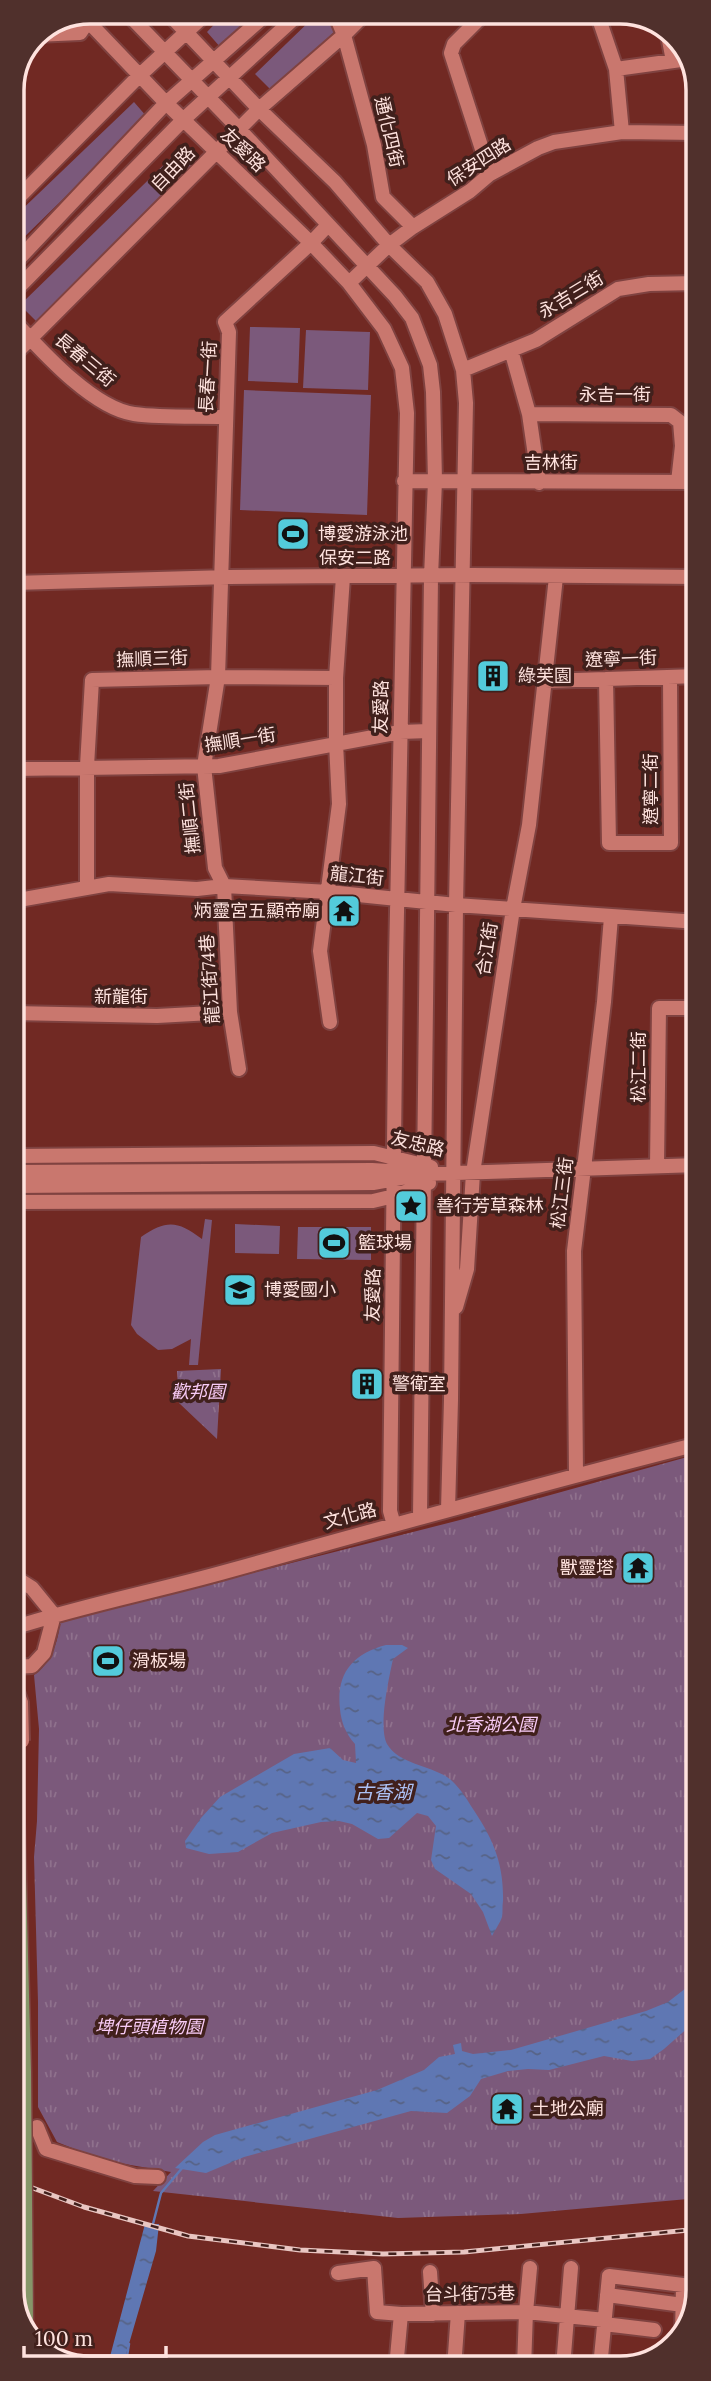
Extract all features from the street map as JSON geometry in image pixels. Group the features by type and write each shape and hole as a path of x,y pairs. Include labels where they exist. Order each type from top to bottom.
{"street":[{"name":"友愛路","path":"96,24 166,103 312,243 349,283 384,329 402,368 407,413 402,577 390,1511 394,1525"},
{"name":"友愛路","path":"137,24 395,296 412,318 426,353 433,392 435,481 431,577 420,1517"},
{"path":"179,24 335,182 390,245 427,282 445,314 463,370 466,403 448,1510"},
{"path":"24,192 139,75 195,24"},
{"path":"24,253 166,103 255,24"},
{"name":"自由路","path":"24,282 206,97 287,24"},
{"name":"通化四街","path":"340,24 374,145 383,197 413,227"},
{"name":"自由路","path":"24,346 260,108 355,24"},
{"path":"58,34 80,33 84,25"},
{"path":"473,25 454,44 451,53 490,174"},
{"path":"601,25 616,69 622,132"},
{"path":"616,69 679,60"},
{"name":"保安四路","path":"349,283 413,227 470,191 490,174 538,148 554,142 622,132 686,133"},
{"name":"長春一街","path":"220,577 229,332 225,322 312,243 328,225"},
{"name":"永吉三街","path":"463,370 536,340 618,289 649,284 686,283"},
{"name":"長春三街","path":"24,332 96,398 131,414 225,417"},
{"path":"510,350 529,414 539,483"},
{"name":"永吉一街","path":"529,414 671,415 680,422 682,446 678,482"},
{"name":"吉林街","path":"404,481 686,482"},
{"name":"保安二路","path":"24,583 220,577 686,578"},
{"name":"撫順二街","path":"220,577 218,677 204,766 215,868 224,886"},
{"path":"330,1022 320,951 339,804 336,678 343,577"},
{"name":"合江街","path":"451,1325 467,1269 472,1173 513,909 529,825 556,577"},
{"name":"遼寧一街","path":"545,681 686,676"},
{"name":"遼寧二街","path":"606,679 609,843 671,843 670,677"},
{"name":"撫順三街","path":"87,887 87,766 92,680 336,678"},
{"name":"撫順一街","path":"24,769 219,766 400,732 429,731"},
{"name":"龍江街","path":"24,899 108,884 197,889 224,886 686,921"},
{"name":"龍江街74巷","path":"224,886 230,1012 239,1069"},
{"name":"松江三街","path":"576,1475 574,1251 604,1002 611,916"},
{"name":"松江二街","path":"657,1166 659,1008 686,1008"},
{"name":"新龍街","path":"24,1013 158,1016 230,1012"},
{"name":"友忠路","path":"24,1156 374,1153 395,1169"},
{"path":"24,1202 373,1201 394,1196 423,1174 686,1165"},
{"name":"友忠路","path":"24,1186 373,1183 395,1169"},
{"name":"友忠路","path":"24,1171 395,1169 423,1174"},
{"name":"文化路","path":"24,1625 686,1447"},
{"path":"24,1583 32,1588 54,1615 44,1653 32,1666 24,1666"},
{"path":"24,1834 34,2323"},
{"path":"37,2127 46,2148 135,2176 159,2177"},
{"name":"台斗街75巷","path":"338,2273 373,2268 377,2312 526,2312 524,2356"},
{"path":"530,2268 526,2312 654,2330"},
{"path":"564,2356 571,2268"},
{"path":"430,2272 433,2314"},
{"path":"601,2356 609,2276 683,2285 683,2313"},
{"path":"607,2295 683,2305"},
{"path":"455,2356 458,2313"},
{"name":"台斗街75巷","path":"397,2356 401,2314"}],"green space":[{"path":"214,24 245,24 221,48 207,32"},
{"path":"306,24 331,24 334,32 273,92 255,74"},
{"path":"134,102 147,117 24,237 24,207"},
{"path":"180,149 196,165 36,321 24,309 24,301"},
{"path":"250,327 300,328 298,383 248,381"},
{"path":"306,330 370,332 368,390 303,388"},
{"path":"244,390 371,395 367,515 240,510"},
{"path":"205,1219 212,1220 198,1365 189,1365 191,1339 172,1349 158,1350 137,1334 131,1325 141,1237 158,1227 172,1224 202,1239"},
{"path":"235,1224 280,1226 279,1254 235,1253"},
{"name":"籃球場","path":"298,1227 371,1227 371,1260 297,1259"},
{"name":"歡邦園","path":"221,1369 217,1439 179,1403 177,1371"},
{"name":"北香湖公園","path":"686,1457 686,2199 521,2214 398,2218 153,2191 171,2172 102,2160 57,2142 38,2107 34,1857 39,1729 34,1675 45,1665 53,1652 60,1622 460,1520"}],"water":[{"name":"古香湖","path":"386,1645 402,1645 408,1648 393,1659 384,1714 387,1744 399,1756 451,1780 485,1828 499,1862 503,1887 502,1917 492,1936 483,1912 471,1894 435,1869 431,1860 436,1826 428,1816 417,1813 389,1838 378,1839 352,1824 339,1821 321,1822 272,1833 238,1852 209,1854 186,1848 185,1841 220,1797 294,1754 330,1748 343,1760 356,1763 355,1744 347,1732 341,1714 341,1686 355,1660"},
{"path":"686,1988 686,2030 650,2059 632,2061 604,2056 549,2070 508,2071 481,2079 470,2096 447,2113 411,2111 244,2157 206,2173 175,2168 203,2142 215,2135 377,2090 424,2070 439,2057 455,2054 453,2045 461,2043 462,2051 473,2054 511,2050 646,2011 668,2002"},
{"path":"145,2224 159,2224 156,2251 125,2356 110,2356"}],"waterway":[{"path":"153,2224 161,2193 183,2167"},
{"path":"127,2356 129,2344"}],"railway":[{"path":"24,2185 84,2207 188,2236 300,2250 383,2254 464,2252 686,2230"}],"place":[{"name":"博愛游泳池","path":"293,534"},
{"name":"綠芙園","path":"493,676"},
{"name":"炳靈宮五顯帝廟","path":"344,911"},
{"name":"善行芳草森林","path":"411,1206"},
{"name":"籃球場","path":"334,1243"},
{"name":"博愛國小","path":"240,1290"},
{"name":"警衛室","path":"367,1384"},
{"name":"獸靈塔","path":"638,1568"},
{"name":"滑板場","path":"108,1661"},
{"name":"土地公廟","path":"507,2109"}],"park label":[{"name":"埤仔頭植物園","path":"149,2027"}]}
